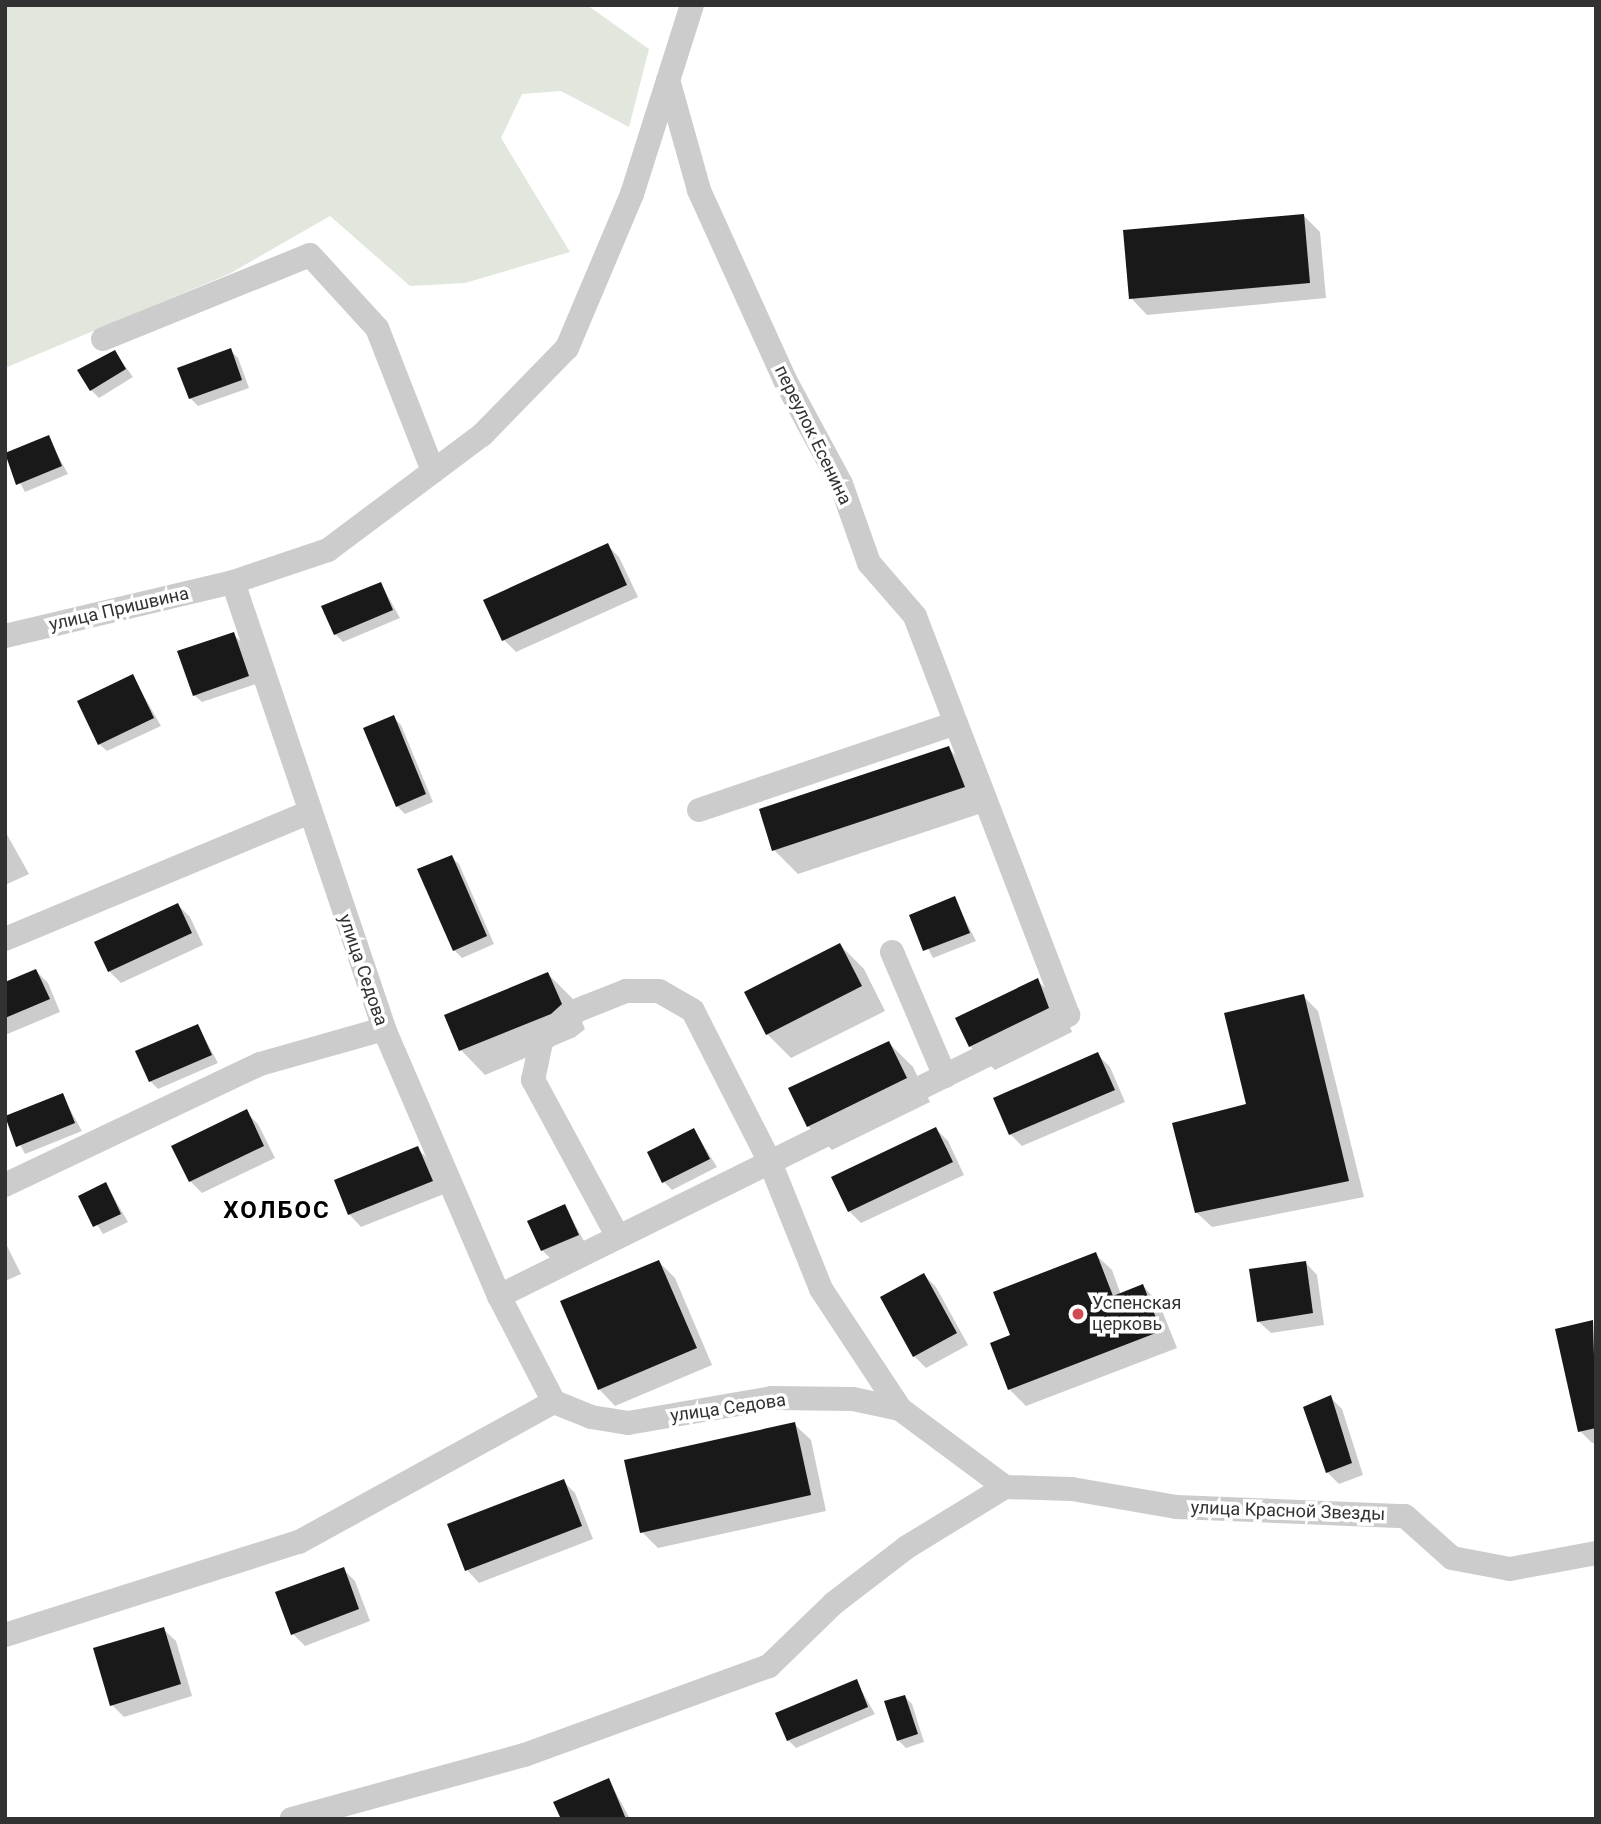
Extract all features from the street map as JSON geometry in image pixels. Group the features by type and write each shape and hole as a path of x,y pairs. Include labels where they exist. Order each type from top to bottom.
{"street":[{"name":"улица Пришвина","path":"5,636 233,582 328,550 482,435 567,348 632,194 692,5"},
{"name":"переулок Есенина","path":"668,80 699,190 785,380 841,484 869,563 915,616 1068,1015 945,1076"},
{"path":"103,339 310,255 377,328 433,471"},
{"name":"улица Седова","path":"233,582 308,813 384,1029 499,1296 554,1402 590,1417 628,1423 772,1398 853,1399 900,1409 1005,1487"},
{"path":"699,810 956,723"},
{"path":"5,939 308,813"},
{"path":"499,1296 945,1076 892,952"},
{"path":"618,1237 533,1080 541,1041 579,1010 626,991 659,991 693,1012 770,1162 821,1289 900,1409"},
{"path":"5,1185 260,1065 384,1029"},
{"path":"5,1635 299,1542 554,1402"},
{"path":"292,1819 524,1755 769,1666 834,1603 907,1548 1005,1487"},
{"name":"улица Красной Звезды","path":"1005,1487 1072,1489 1176,1507 1405,1516 1452,1558 1510,1569 1596,1553"}],"shaded area":[{"path":"5,5 587,5 649,49 629,127 561,91 522,94 501,138 570,252 465,283 410,286 330,216 229,274 5,368"}],"building":[{"path":"1304,214 1310,283 1129,299 1123,230"},
{"path":"231,348 242,380 189,399 177,368"},
{"path":"115,350 126,369 90,391 77,370"},
{"path":"49,435 62,466 16,485 5,453"},
{"path":"608,543 627,585 502,641 483,600"},
{"path":"381,582 393,610 334,635 321,606"},
{"path":"234,632 249,676 193,696 177,651"},
{"path":"133,674 154,718 98,745 77,701"},
{"path":"394,715 426,794 396,807 363,728"},
{"path":"949,746 965,787 772,851 759,809"},
{"path":"452,855 487,936 453,951 417,869"},
{"path":"955,896 970,933 923,951 909,915"},
{"path":"178,903 192,933 108,972 94,942"},
{"path":"840,943 862,986 766,1035 744,992"},
{"path":"36,969 50,999 5,1018 5,982"},
{"path":"548,972 562,1004 551,1014 459,1051 444,1015"},
{"path":"1038,978 1049,1008 969,1047 955,1018"},
{"path":"1304,994 1349,1181 1195,1213 1172,1123 1246,1104 1224,1013"},
{"path":"198,1024 212,1055 149,1082 135,1051"},
{"path":"889,1041 907,1078 807,1127 788,1088"},
{"path":"1098,1052 1115,1090 1009,1135 993,1098"},
{"path":"63,1093 75,1123 16,1147 5,1116"},
{"path":"247,1109 264,1146 189,1182 171,1146"},
{"path":"936,1127 953,1162 848,1212 831,1177"},
{"path":"694,1128 710,1159 662,1183 647,1152"},
{"path":"418,1146 433,1181 348,1215 334,1180"},
{"path":"106,1182 121,1214 93,1227 78,1196"},
{"path":"565,1204 579,1235 541,1251 527,1221"},
{"name":"Успенская церковь","path":"1096,1252 1113,1296 1143,1284 1161,1331 1008,1390 990,1343 1010,1335 993,1292"},
{"path":"659,1260 697,1348 598,1390 560,1301"},
{"path":"1306,1261 1313,1313 1257,1322 1249,1269"},
{"path":"924,1273 957,1333 913,1357 880,1297"},
{"path":"1593,1320 1596,1428 1578,1432 1555,1329"},
{"path":"1331,1395 1352,1463 1326,1473 1303,1407"},
{"path":"795,1422 811,1495 640,1533 624,1460"},
{"path":"564,1479 582,1526 465,1571 447,1524"},
{"path":"344,1567 359,1609 291,1635 275,1592"},
{"path":"164,1627 181,1684 110,1706 93,1648"},
{"path":"857,1679 868,1707 787,1741 775,1713"},
{"path":"905,1695 918,1734 897,1741 884,1701"},
{"path":"609,1778 626,1819 561,1819 553,1802"}],"place":[{"name":"Успенская церковь","path":"1078,1314"}],"district":[{"name":"ХОЛБОС","path":"277,1211"}]}
